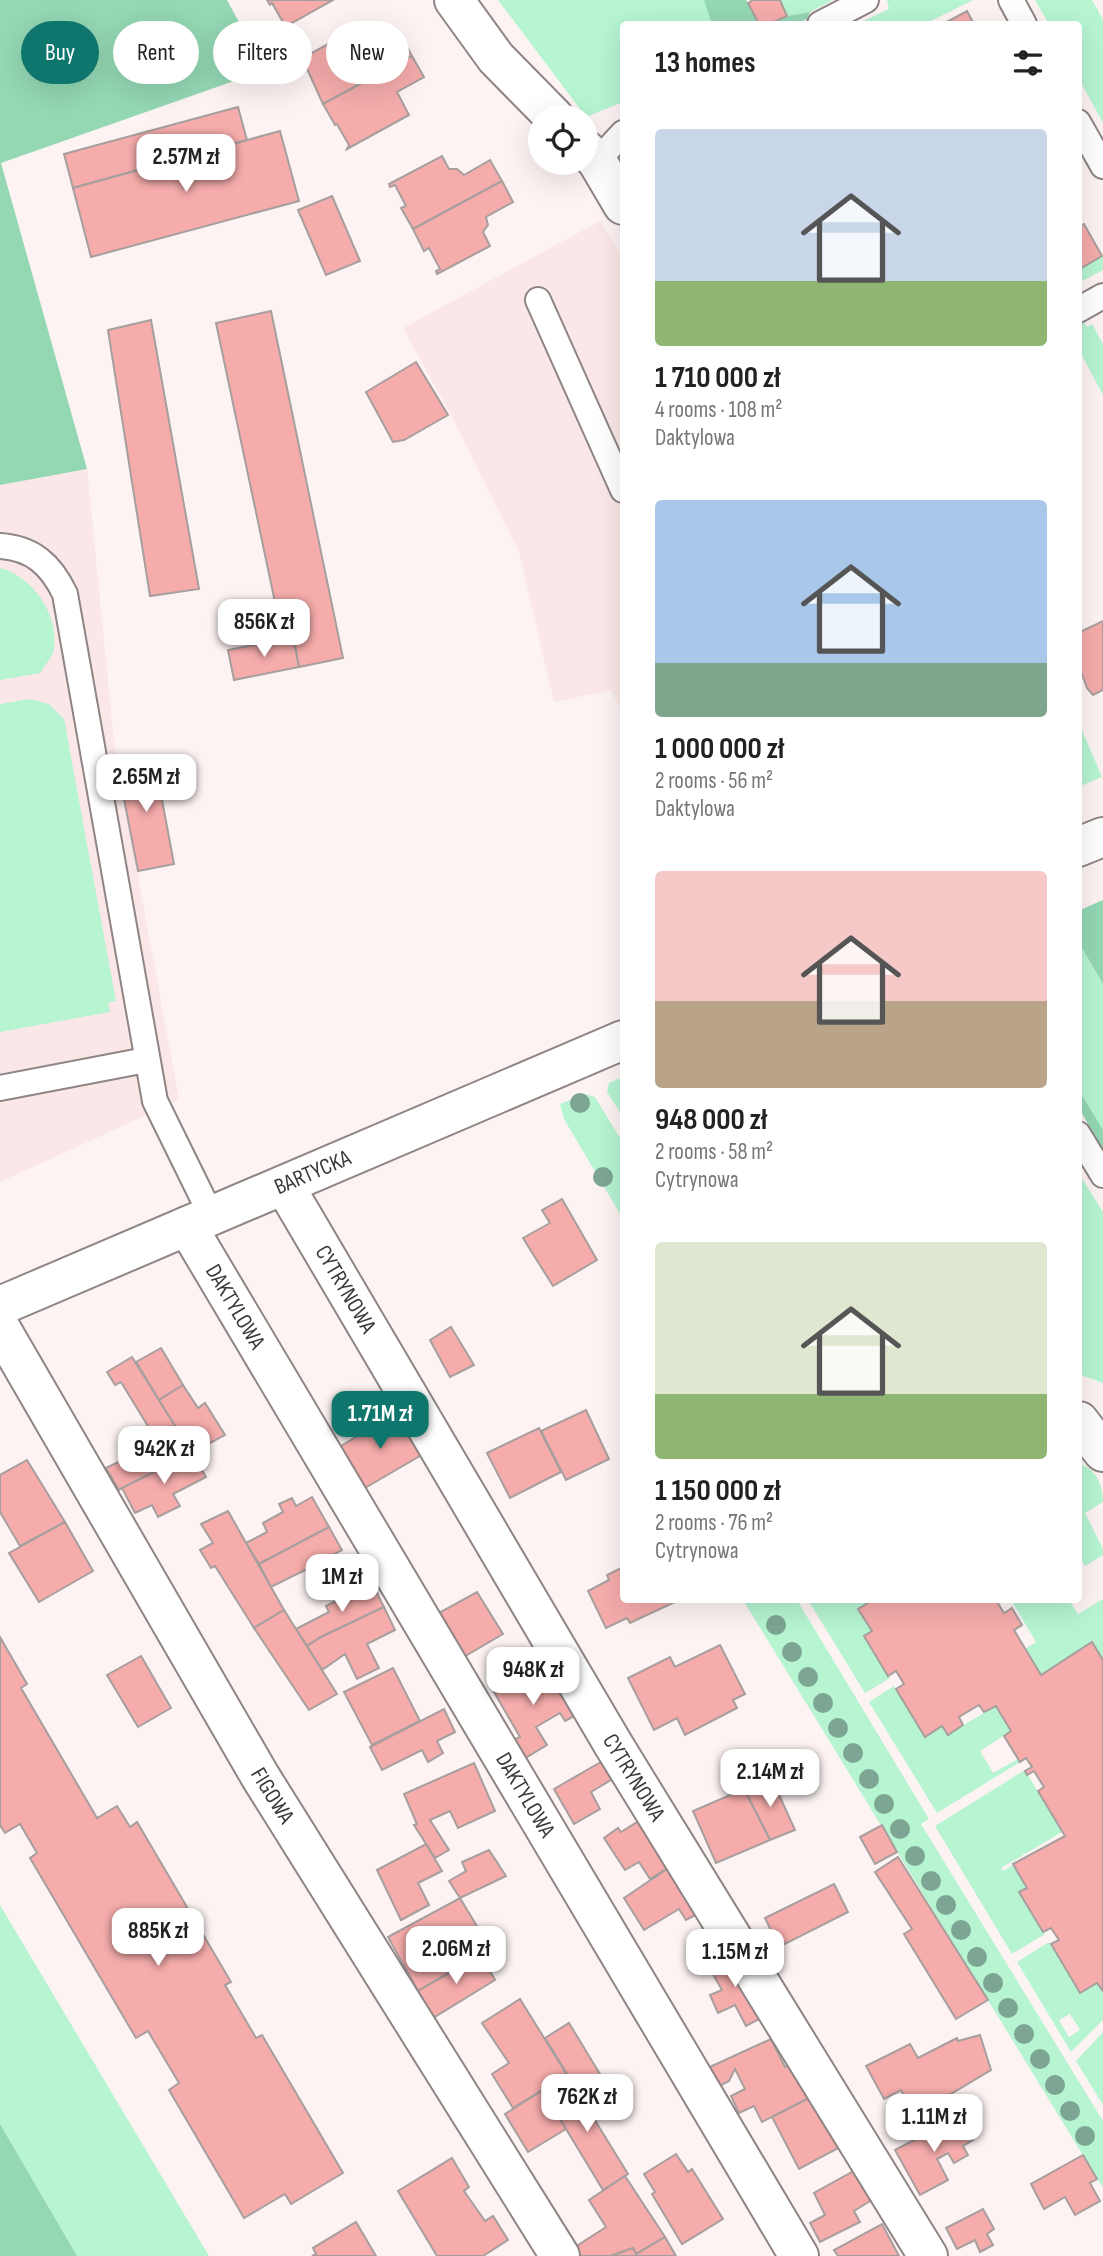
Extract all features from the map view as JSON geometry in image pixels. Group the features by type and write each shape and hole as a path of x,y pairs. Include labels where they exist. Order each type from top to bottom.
{"street":[{"path":"454,0 496,58 542,105"},
{"path":"598,165 620,200"},
{"path":"1082,845 1103,837"},
{"name":"BARTYCKA","path":"0,1306 620,1041"},
{"name":"CYTRYNOWA","path":"284,1185 613,1744 928,2256"},
{"name":"DAKTYLOWA","path":"199,1221 799,2256"},
{"name":"FIGOWA","path":"0,1327 260,1776 560,2256"},
{"path":"1082,1425 1103,1452"}],"lane":[{"path":"826,21 866,0"},
{"path":"1011,0 1022,21"},
{"path":"1082,128 1103,166"},
{"path":"598,151 620,134"},
{"path":"1082,308 1103,296"},
{"path":"537,300 620,483"},
{"path":"0,546 17,547 38,557 54,573 65,594 146,1060 155,1101 199,1221"},
{"path":"0,1087 146,1060"},
{"path":"1082,1140 1103,1175"}],"shaded area":[{"path":"600,221 620,253 620,709 611,690 554,702 519,552 453,419 403,328"},
{"path":"87,469 115,751 179,1100 0,1182 0,485"}],"green space":[{"path":"0,0 227,0 238,21 213,21 213,84 225,84 1,163 87,469 0,485"},
{"path":"498,0 729,0 738,21 620,21 620,103 598,112 598,105 577,105"},
{"path":"704,0 746,0 757,21 711,21"},
{"path":"780,0 833,0 810,12 787,16"},
{"path":"887,0 973,0 931,21 863,21 889,9"},
{"path":"1035,0 1092,0 1103,19 1103,123 1082,84 1082,21 1047,21"},
{"path":"810,12 807,19 803,21 776,21"},
{"path":"1103,256 1103,270 1082,281 1082,268"},
{"path":"1082,323 1087,327 1092,324 1103,344 1103,395 1082,356"},
{"path":"0,568 23,579 48,610 54,648 41,673 0,680"},
{"path":"30,699 49,704 64,719 116,1001 108,1003 110,1012 0,1032 0,704"},
{"path":"1082,730 1102,777 1082,785"},
{"path":"1103,900 1103,984 1082,948 1082,909"},
{"path":"1082,948 1103,984 1103,1150 1082,1113"},
{"path":"620,1078 620,1112 607,1092 609,1083"},
{"path":"585,1094 595,1097 620,1138 620,1214 564,1119 560,1104"},
{"path":"1082,1096 1103,1130 1103,1150 1082,1113"},
{"path":"1082,1178 1103,1212 1103,1383 1082,1375"},
{"path":"1082,1465 1094,1473 1103,1495 1103,1502 1085,1513 1103,1549 1103,1555 1085,1566 1082,1561"},
{"path":"1103,1599 1103,1660 1091,1642 1041,1675 1025,1649 1036,1642 1013,1603 1071,1603 1078,1614"},
{"path":"745,1603 799,1603 929,1819 921,1824 1103,2121 1103,2188"},
{"path":"810,1603 868,1603 858,1609 872,1631 864,1637 890,1678 865,1693"},
{"path":"894,1686 925,1737 942,1726 948,1734 996,1706 1011,1731 980,1751 993,1773 1018,1759 1020,1762 937,1813 869,1702"},
{"path":"1025,1770 1062,1832 1001,1868 1003,1871 1013,1865 1027,1888 1019,1893 1045,1934 1012,1954 935,1826"},
{"path":"0,1905 209,2256 77,2256 0,2124"},
{"path":"1049,1942 1080,1993 1097,1983 1103,1990 1103,2020 1071,2052 1017,1962","holes":["1070,2014 1080,2030 1069,2037 1059,2020"]},
{"path":"1103,2032 1103,2105 1076,2061"},
{"path":"0,2124 77,2256 0,2256"}],"building":[{"path":"267,0 333,0 296,21 282,21 272,3 270,5"},
{"path":"753,0 780,0 787,16 776,21 757,21 748,3"},
{"path":"967,11 972,21 949,21"},
{"path":"326,45 326,84 360,84 323,104 312,80 312,53"},
{"path":"412,56 424,77 397,92 409,115 347,149 349,145 323,104 360,84 409,84 409,58"},
{"path":"238,107 247,140 73,188 64,154"},
{"path":"280,131 299,201 91,257 73,188"},
{"path":"442,156 449,169 457,169 464,175 490,160 502,181 413,229 401,208 406,206 395,185 390,187 389,184"},
{"path":"502,181 513,202 486,217 488,225 483,232 490,246 437,274 436,271 440,269 429,248 424,251 413,229"},
{"path":"332,196 360,261 326,275 298,210"},
{"path":"1084,224 1102,256 1082,268"},
{"path":"271,311 343,658 299,667 293,637 283,640 216,323"},
{"path":"151,320 199,589 150,596 108,330"},
{"path":"416,362 448,415 404,440 393,442 366,392"},
{"path":"1103,621 1103,690 1093,695 1082,674 1082,631"},
{"path":"293,637 299,667 234,680 228,650"},
{"path":"154,757 174,864 138,871 117,763"},
{"path":"562,1199 597,1260 553,1286 523,1238 550,1223 542,1210"},
{"path":"451,1327 474,1365 450,1377 430,1340"},
{"path":"161,1348 183,1385 159,1400 136,1362"},
{"path":"132,1357 192,1453 171,1464 121,1382 115,1385 107,1372"},
{"path":"183,1385 198,1408 205,1403 225,1435 192,1453 159,1400"},
{"path":"400,1410 425,1453 360,1491 336,1449"},
{"path":"586,1410 609,1459 566,1480 541,1431"},
{"path":"539,1428 561,1472 510,1498 487,1453"},
{"path":"161,1447 171,1464 119,1490 106,1468 135,1454 137,1459"},
{"path":"192,1453 206,1477 173,1494 180,1506 158,1517 152,1505 135,1513 122,1488"},
{"path":"27,1460 65,1522 20,1546 0,1512 0,1475"},
{"path":"312,1497 329,1527 259,1564 246,1543 267,1532 263,1523 283,1512 279,1504 292,1498 296,1506"},
{"path":"228,1511 284,1610 254,1628 215,1566 211,1568 200,1550 213,1543 201,1524"},
{"path":"65,1522 93,1571 39,1602 9,1553"},
{"path":"329,1527 342,1550 333,1555 339,1567 312,1580 307,1569 271,1587 259,1564"},
{"path":"620,1568 620,1603 673,1603 630,1623 627,1618 606,1628 588,1591 609,1580 607,1575"},
{"path":"372,1583 384,1607 307,1646 296,1629 329,1612 326,1606"},
{"path":"477,1592 503,1634 462,1658 435,1615"},
{"path":"868,1603 998,1603 1004,1613 1012,1608 1022,1625 1014,1630 1041,1675 1092,1642 1103,1660 1103,1991 1097,1983 1080,1993 1051,1944 1059,1940 1051,1928 1043,1932 1019,1892 1027,1888 1013,1864 1065,1836 1038,1791 1044,1787 1034,1771 1027,1775 1025,1771 1032,1767 1026,1758 1020,1762 1004,1736 1011,1731 996,1706 984,1712 979,1705 959,1717 963,1725 948,1735 942,1726 925,1737 896,1689 904,1684 896,1671 888,1676 864,1636 872,1631 858,1609"},
{"path":"384,1607 395,1630 367,1644 379,1668 357,1679 345,1654 322,1670 307,1646"},
{"path":"284,1610 337,1694 309,1710 254,1628"},
{"path":"0,1637 27,1684 21,1688 97,1818 117,1806 130,1827 137,1822 231,1982 225,1985 256,2038 262,2035 343,2173 291,2204 285,2194 244,2218 169,2090 179,2083 148,2031 136,2038 30,1858 37,1853 20,1824 5,1833 0,1825"},
{"path":"720,1645 745,1694 733,1700 737,1708 685,1735 677,1718 654,1730 628,1678 670,1657 675,1667"},
{"path":"141,1656 171,1708 138,1727 107,1675"},
{"path":"544,1661 576,1715 565,1721 560,1713 536,1727 547,1745 522,1760 511,1741 520,1737 494,1692"},
{"path":"393,1668 420,1721 372,1745 344,1692"},
{"path":"444,1709 455,1732 437,1741 443,1753 428,1762 422,1750 382,1770 370,1747"},
{"path":"606,1759 616,1777 591,1792 600,1809 574,1824 554,1789"},
{"path":"474,1763 495,1811 458,1828 450,1811 430,1820 449,1850 435,1858 414,1825 417,1824 404,1794"},
{"path":"771,1777 795,1830 770,1840 744,1789"},
{"path":"744,1789 770,1840 716,1863 693,1811"},
{"path":"647,1816 676,1863 650,1879 639,1862 625,1870 604,1838 618,1828 621,1832"},
{"path":"882,1825 897,1852 875,1864 860,1837"},
{"path":"426,1844 442,1871 418,1883 429,1905 401,1920 377,1870"},
{"path":"489,1850 506,1876 460,1898 449,1881 466,1871 462,1862"},
{"path":"898,1857 988,2000 956,2019 904,1934 912,1929 875,1872"},
{"path":"676,1863 705,1910 686,1920 679,1909 644,1930 624,1898"},
{"path":"834,1884 848,1912 779,1947 765,1918"},
{"path":"460,1898 490,1948 418,1991 388,1937"},
{"path":"731,1950 767,2015 746,2026 735,2005 718,2013 710,1995 722,1990 706,1962"},
{"path":"481,1955 495,1980 433,2018 418,1991"},
{"path":"520,1999 567,2075 513,2108 492,2074 509,2063 482,2023"},
{"path":"569,2023 612,2094 588,2108 545,2038"},
{"path":"980,2035 991,2070 946,2097 948,2102 916,2119 901,2090 884,2099 866,2066 910,2044 918,2058 957,2038 958,2041"},
{"path":"771,2039 785,2067 793,2062 811,2097 762,2122 754,2106 739,2113 731,2096 745,2089 735,2069 729,2081 712,2090 701,2071"},
{"path":"567,2075 628,2174 603,2190 560,2119 564,2116 548,2087"},
{"path":"548,2087 564,2116 560,2119 566,2129 528,2152 505,2114"},
{"path":"811,2097 844,2145 799,2169 772,2117"},
{"path":"960,2116 973,2140 963,2146 968,2155 954,2163 948,2153 937,2159 948,2180 920,2195 895,2150"},
{"path":"676,2154 688,2172 692,2169 723,2219 682,2244 652,2194 655,2192 644,2174"},
{"path":"1083,2155 1097,2179 1090,2183 1100,2201 1075,2215 1065,2197 1044,2209 1031,2184"},
{"path":"452,2158 469,2187 464,2191 485,2221 493,2216 508,2240 483,2256 437,2256 398,2191"},
{"path":"859,2168 875,2198 854,2211 860,2222 820,2242 810,2223 825,2215 814,2193"},
{"path":"625,2176 665,2237 636,2254 633,2248 611,2256 577,2256 572,2249 606,2227 589,2200"},
{"path":"983,2209 994,2229 987,2234 993,2245 980,2252 975,2240 957,2249 946,2228"},
{"path":"356,2222 376,2256 312,2256 316,2254 313,2248"},
{"path":"882,2224 899,2256 838,2256 834,2250"},
{"path":"665,2237 676,2256 611,2256 633,2248 636,2254"}]}
